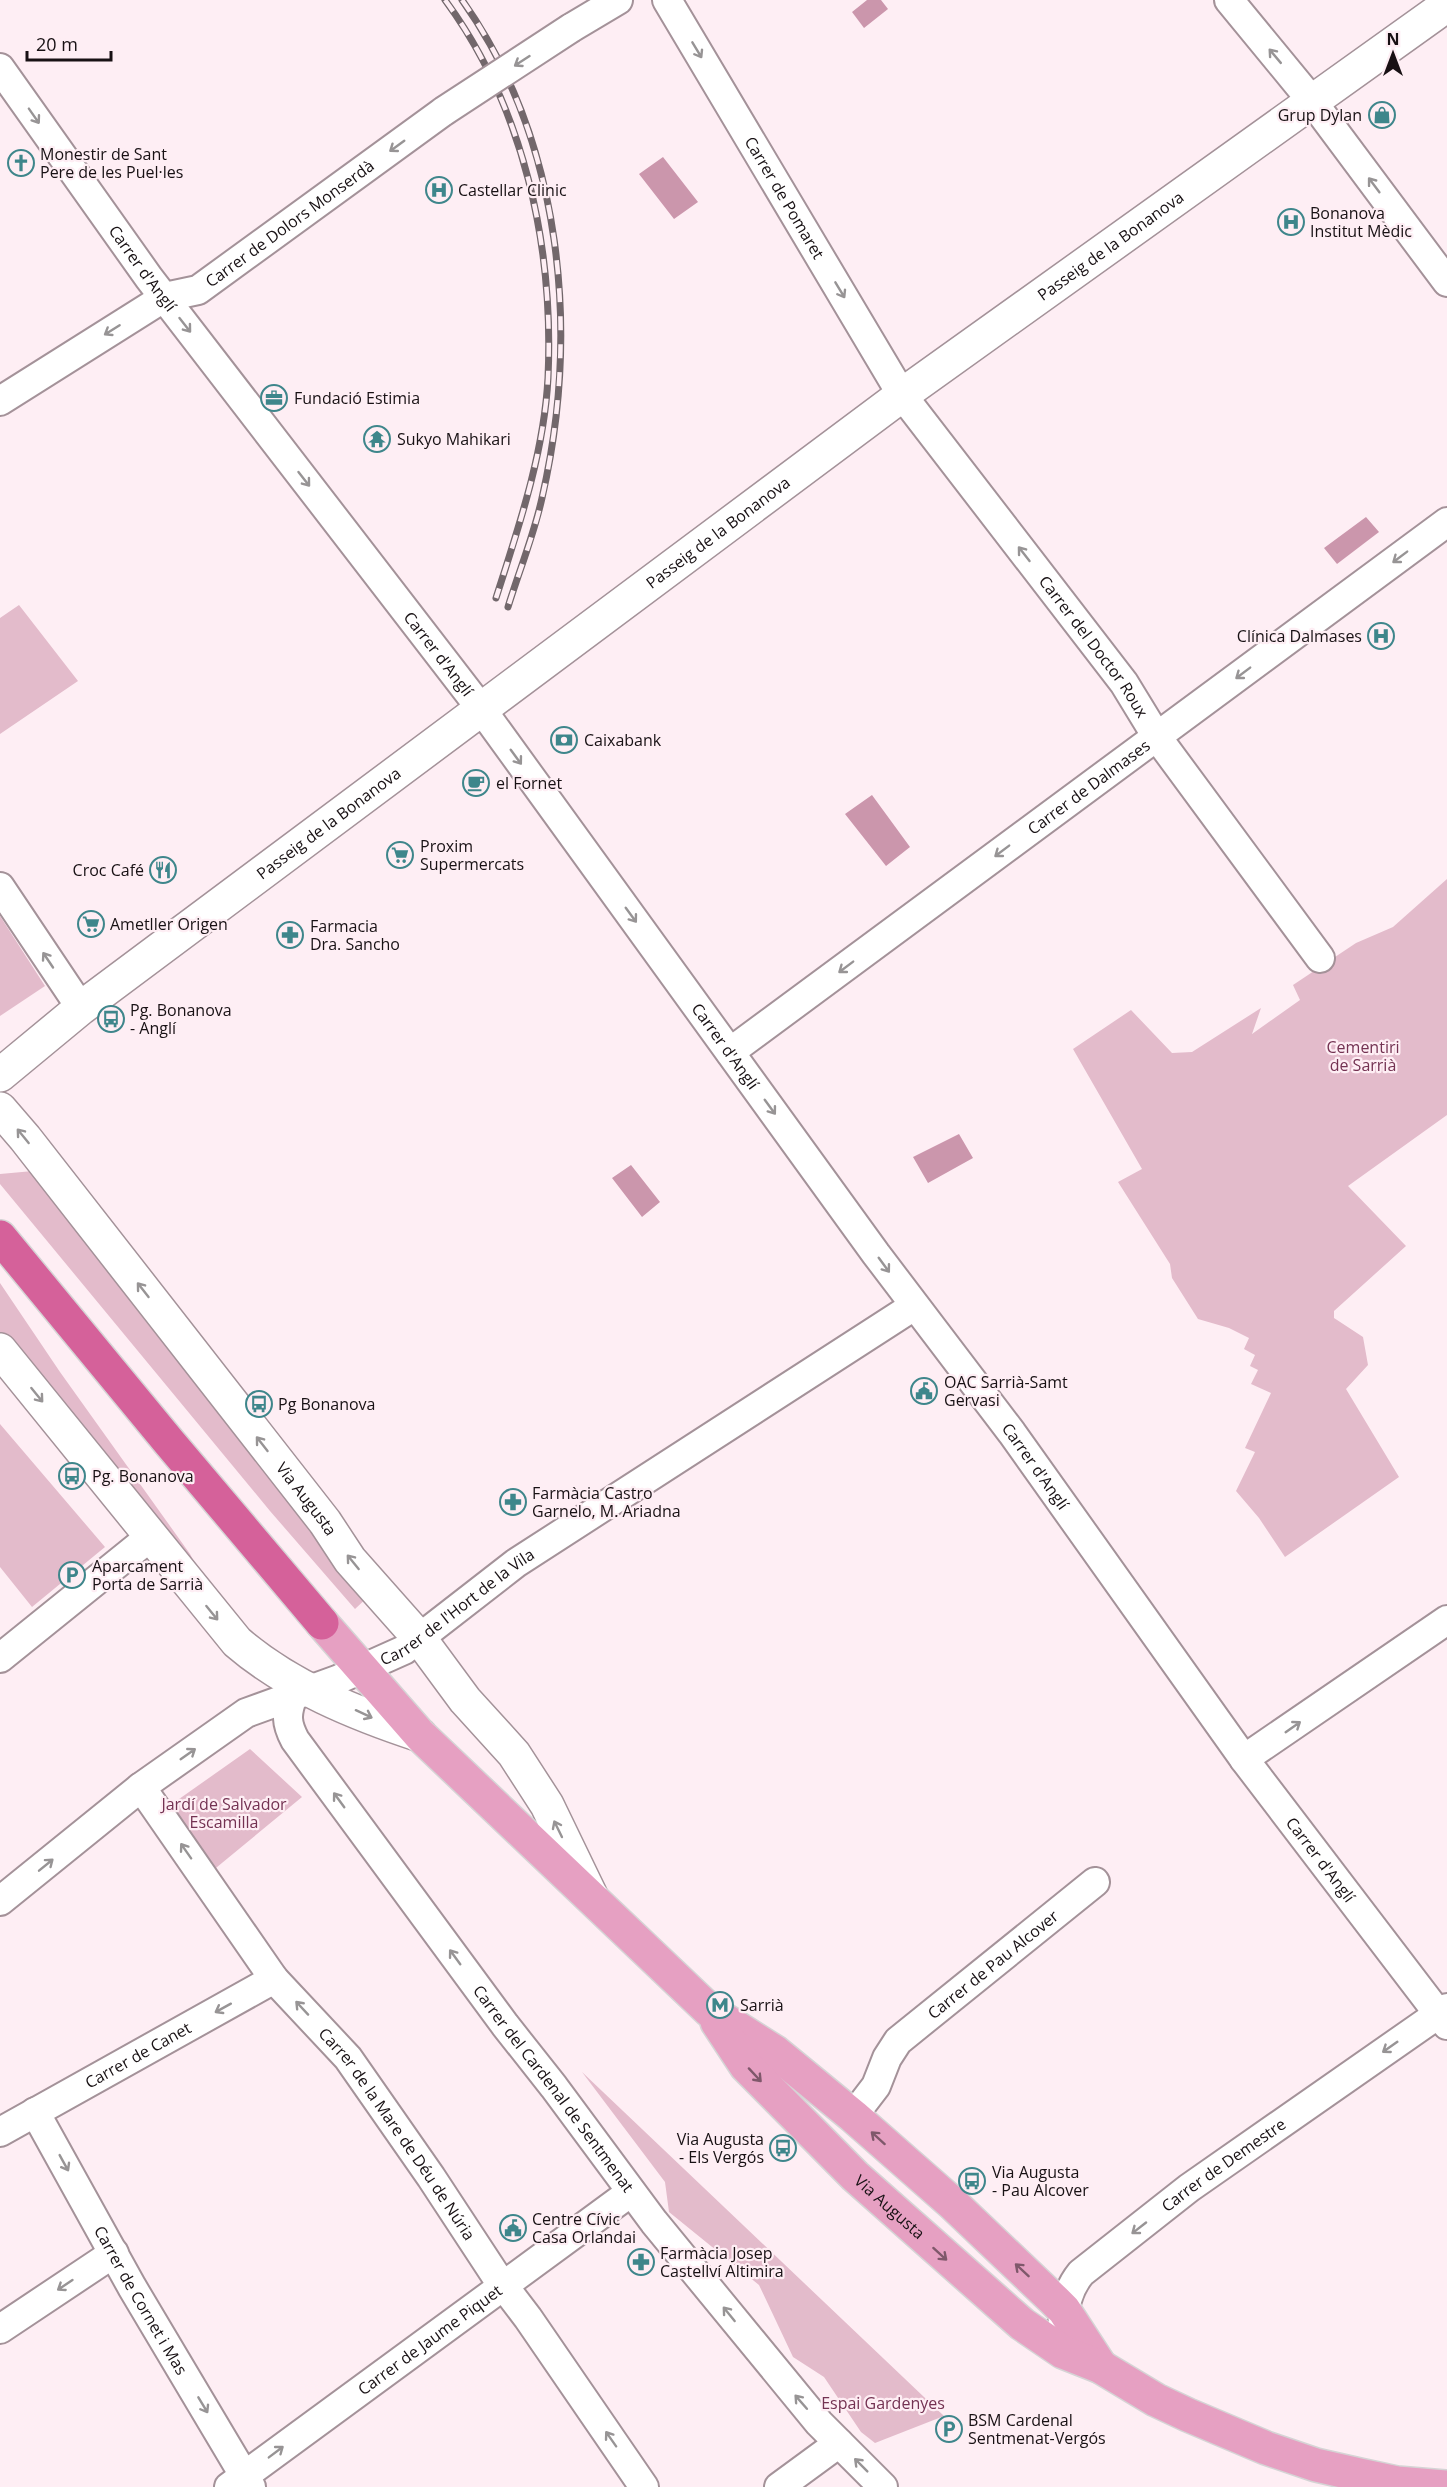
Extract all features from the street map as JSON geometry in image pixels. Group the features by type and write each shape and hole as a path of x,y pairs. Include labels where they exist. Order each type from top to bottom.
{"highway":[{"path":"0,1238 322,1623"}],"main road":[{"name":"Via Augusta","path":"322,1623 420,1735 709,2010 775,2052 853,2116 952,2203 1064,2310 1101,2367"},
{"name":"Via Augusta","path":"709,2010 746,2066 855,2176 1022,2324 1063,2352 1101,2367 1156,2400 1231,2435 1276,2451 1316,2465 1396,2483 1445,2487"}],"street":[{"name":"Carrer de Dolors Monserdà","path":"0,401 165,297 198,290 444,111 618,0"},
{"name":"Carrer de Pomaret","path":"667,0 902,395"},
{"path":"1229,0 1312,101 1447,282"},
{"name":"Passeig de la Bonanova","path":"0,1075 81,1008 902,395 1447,5"},
{"name":"Carrer d'Anglí","path":"0,68 165,297 482,710 914,1306 1018,1442 1244,1760 1444,2015"},
{"name":"Carrer del Doctor Roux","path":"902,395 1124,683 1157,737 1320,958"},
{"name":"Carrer de Dalmases","path":"730,1052 1447,522"},
{"path":"0,887 81,1008"},
{"name":"Via Augusta","path":"0,1109 25,1137 325,1522 350,1560 420,1639 460,1694 514,1754 547,1805 593,1900"},
{"name":"Carrer de l'Hort de la Vila","path":"0,1901 141,1787 246,1713 302,1693 404,1650 516,1563 914,1306"},
{"name":"Via Augusta","path":"0,1350 237,1642 302,1693 420,1735"},
{"path":"0,1658 150,1537"},
{"path":"1244,1760 1447,1620"},
{"name":"Carrer del Cardenal de Sentmenat","path":"302,1693 286,1712 286,1724 295,1740 631,2192 766,2360 839,2443 884,2487"},
{"name":"Carrer de la Mare de Déu de Núria","path":"141,1787 274,1979 348,2058 644,2487"},
{"name":"Carrer de Pau Alcover","path":"853,2116 876,2086 892,2048 1095,1882"},
{"name":"Carrer de Canet","path":"0,2132 274,1979"},
{"name":"Carrer de Demestre","path":"1063,2352 1064,2310 1072,2284 1081,2273 1189,2188 1444,2015"},
{"name":"Carrer de Cornet i Mas","path":"35,2112 242,2483"},
{"name":"Carrer de Jaume Piquet","path":"242,2483 502,2284 631,2192"},
{"path":"0,2329 114,2253"},
{"path":"779,2487 839,2443"}],"green space":[{"path":"19,605 78,681 0,734 0,618"},
{"name":"Cementiri de Sarrià","path":"1447,879 1447,1115 1348,1186 1406,1246 1334,1311 1334,1318 1363,1337 1368,1365 1346,1389 1399,1477 1285,1557 1259,1518 1236,1491 1255,1452 1245,1448 1271,1393 1251,1384 1258,1370 1250,1366 1255,1355 1244,1349 1249,1338 1229,1328 1198,1319 1172,1278 1170,1264 1118,1182 1142,1169 1073,1049 1131,1010 1172,1053 1192,1052 1261,1008 1252,1034 1300,1000 1293,985 1356,943 1393,927"},
{"path":"0,916 45,986 0,1016"},
{"path":"33,1171 147,1323 371,1594 355,1609 270,1511 0,1184 0,1174"},
{"path":"0,1283 60,1372 190,1554 217,1604 0,1332"},
{"path":"0,1424 105,1547 32,1607 0,1567"},
{"name":"Jardí de Salvador Escamilla","path":"250,1749 302,1797 211,1872 172,1804"},
{"name":"Espai Gardenyes","path":"582,2072 944,2416 875,2443 861,2432 824,2377 793,2357 759,2285 669,2212 665,2182"}],"shaded area":[{"path":"867,0 881,0 888,9 864,28 852,12"},
{"path":"663,157 698,202 674,219 639,174"},
{"path":"1366,517 1379,532 1337,564 1324,548"},
{"path":"872,795 910,847 886,866 845,814"},
{"path":"959,1134 973,1158 928,1183 913,1157"},
{"path":"631,1165 660,1202 642,1217 612,1178"}],"railway":[{"path":"445,0 472,42 495,86 514,132 539,229 546,278 549,328 546,406 529,489 496,598"},
{"path":"462,0 496,55 522,114 542,176 554,240 560,305 560,370 554,435 539,512 508,607"}],"place":[{"name":"Grup Dylan","path":"1382,115"},
{"name":"Monestir de Sant Pere de les Puel·les","path":"21,163"},
{"name":"Castellar Clinic","path":"439,190"},
{"name":"Bonanova Institut Mèdic","path":"1291,222"},
{"name":"Fundació Estimia","path":"274,398"},
{"name":"Sukyo Mahikari","path":"377,439"},
{"name":"Clínica Dalmases","path":"1381,636"},
{"name":"Caixabank","path":"564,740"},
{"name":"el Fornet","path":"476,783"},
{"name":"Proxim Supermercats","path":"400,855"},
{"name":"Croc Café","path":"163,870"},
{"name":"Ametller Origen","path":"91,924"},
{"name":"Farmacia Dra. Sancho","path":"290,935"},
{"name":"Pg. Bonanova - Anglí","path":"111,1019"},
{"name":"OAC Sarrià-Samt Gervasi","path":"924,1391"},
{"name":"Pg Bonanova","path":"259,1404"},
{"name":"Pg. Bonanova","path":"72,1476"},
{"name":"Farmàcia Castro Garnelo, M. Ariadna","path":"513,1502"},
{"name":"Aparcament Porta de Sarrià","path":"72,1575"},
{"name":"Sarrià","path":"720,2005"},
{"name":"Via Augusta - Els Vergós","path":"783,2148"},
{"name":"Via Augusta - Pau Alcover","path":"972,2181"},
{"name":"Centre Cívic Casa Orlandai","path":"513,2228"},
{"name":"Farmàcia Josep Castellví Altimira","path":"641,2262"},
{"name":"BSM Cardenal Sentmenat-Vergós","path":"949,2429"}]}
